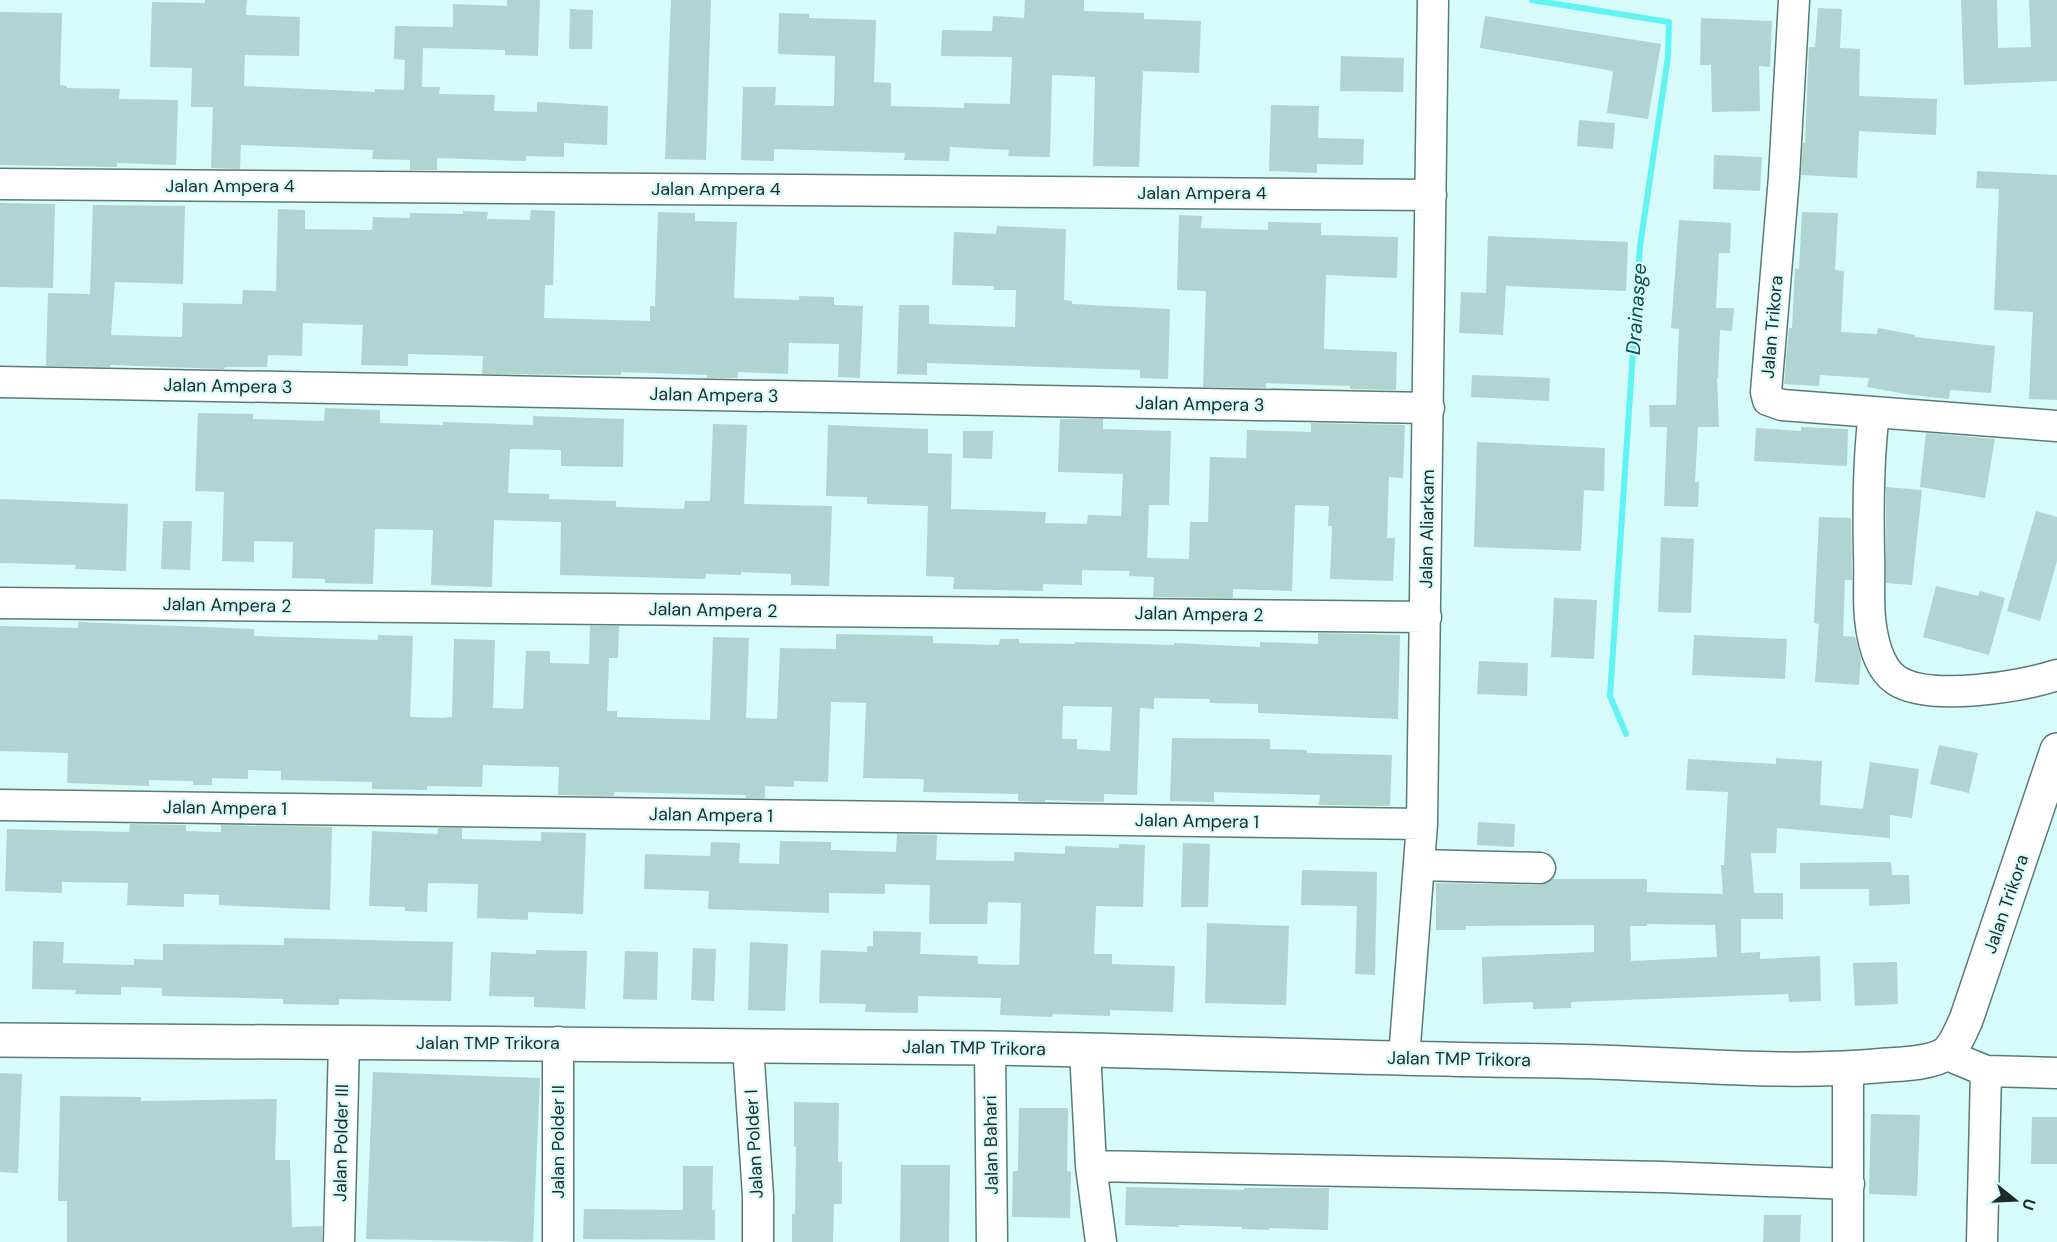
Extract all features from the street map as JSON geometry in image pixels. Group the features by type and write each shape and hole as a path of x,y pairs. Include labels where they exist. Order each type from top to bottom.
{"highway":[{"name":"Jalan Trikora","path":"1945,1054 1966,1020 2048,808 2054,759"},
{"name":"Jalan TMP Trikora","path":"0,1040 558,1042 990,1048 1625,1061 1754,1068 1848,1069 1915,1062 1945,1054"}],"street":[{"name":"Jalan Aliarkam","path":"1404,1058 1422,824 1433,0"},
{"name":"Jalan Trikora","path":"1794,0 1768,400 1782,405 2057,426"},
{"name":"Jalan Ampera 4","path":"0,184 1431,195"},
{"name":"Jalan Ampera 3","path":"0,382 1429,408"},
{"path":"1874,413 1869,453 1870,619 1884,667 1895,680 1911,686 1935,690 2005,687 2057,675"},
{"name":"Jalan Ampera 2","path":"0,603 1426,617"},
{"name":"Jalan Ampera 1","path":"0,805 1422,824"},
{"path":"1419,865 1540,868"},
{"name":"Jalan Polder II","path":"558,1042 558,1242"},
{"name":"Jalan Polder III","path":"339,1242 344,1043"},
{"name":"Jalan Polder I","path":"748,1046 758,1196 758,1242"},
{"name":"Jalan Bahari","path":"990,1048 993,1242"},
{"path":"1085,1050 1091,1166 1101,1242"},
{"path":"1945,1054 1986,1071 2057,1073"},
{"path":"1848,1069 1848,1242"},
{"path":"1982,1242 1986,1071"},
{"path":"1091,1166 1651,1176 1849,1184"}],"building":[{"path":"205,0 247,0 246,15 300,17 299,56 245,55 244,86 375,92 375,89 404,90 405,60 394,59 395,26 453,27 453,4 507,6 507,0 540,0 538,56 505,55 505,50 423,48 422,87 440,87 439,94 495,95 494,111 537,112 537,102 608,106 607,145 564,143 564,157 526,156 526,161 437,158 437,170 410,170 410,160 372,159 373,150 241,145 240,169 211,168 213,107 191,107 192,68 150,67 152,2 205,3"},
{"path":"671,0 711,0 706,160 665,159"},
{"path":"1025,0 1084,0 1084,11 1144,13 1144,19 1201,21 1199,73 1143,71 1139,167 1093,166 1095,77 1052,75 1050,157 1008,156 1009,150 950,147 949,161 904,160 905,153 774,149 774,161 741,160 743,87 776,87 775,105 834,106 835,56 778,54 779,13 809,14 809,18 876,20 874,82 891,83 891,106 964,108 964,103 1010,104 1012,57 941,56 942,30 992,31 993,16 1024,18"},
{"path":"1961,0 1997,0 1998,48 2031,47 2029,0 2057,0 2057,81 1964,85"},
{"path":"1818,8 1842,9 1840,48 1860,49 1859,96 1937,99 1936,135 1859,131 1857,178 1801,175 1803,143 1805,143 1809,47 1815,47"},
{"path":"570,9 593,10 592,49 569,49"},
{"path":"0,12 62,13 60,85 67,86 67,88 120,89 119,99 178,100 176,165 117,163 117,167 0,165"},
{"path":"1485,16 1661,44 1648,119 1607,113 1613,71 1480,48"},
{"path":"1701,18 1772,21 1770,67 1759,66 1760,111 1712,112 1711,65 1700,65"},
{"path":"1341,56 1404,58 1403,92 1340,91"},
{"path":"1271,105 1319,106 1318,138 1364,139 1363,165 1317,164 1317,173 1269,171"},
{"path":"1579,120 1615,123 1613,149 1577,146"},
{"path":"1714,155 1762,157 1760,191 1713,189"},
{"path":"1977,171 2057,175 2057,400 2029,399 2033,312 1994,310 1999,189 1976,188"},
{"path":"0,203 55,204 53,288 0,287"},
{"path":"93,205 185,206 183,284 115,282 111,335 182,337 183,303 242,304 243,290 276,291 278,209 305,210 305,229 372,230 373,217 410,218 410,213 488,212 487,219 530,220 531,210 555,211 553,285 545,285 544,318 650,321 650,306 655,306 658,212 695,213 695,221 737,222 734,298 799,300 799,296 834,297 834,305 863,306 860,378 838,377 839,344 789,343 788,374 738,372 738,378 621,372 621,375 482,374 483,356 408,354 408,366 361,365 363,325 303,323 302,356 268,355 267,367 225,367 224,369 110,365 110,367 46,366 48,293 90,294"},
{"path":"1802,212 1838,213 1835,270 1844,271 1841,332 1877,334 1878,328 1915,335 1915,337 1995,346 1991,393 1950,390 1949,399 1911,395 1867,387 1869,378 1820,375 1819,386 1784,384 1789,328 1792,328 1795,268 1799,269"},
{"path":"1179,215 1202,216 1201,228 1268,230 1268,222 1321,223 1321,235 1398,237 1397,278 1326,275 1324,349 1397,352 1396,390 1266,383 1266,388 1203,387 1206,291 1177,290"},
{"path":"1679,220 1731,223 1730,253 1719,253 1716,308 1734,308 1732,331 1720,330 1717,378 1719,427 1698,427 1695,482 1699,482 1698,507 1664,506 1667,427 1650,427 1649,405 1676,405 1679,329 1671,328"},
{"path":"997,226 1066,229 1064,300 1072,301 1072,304 1170,309 1168,379 1140,378 1140,370 927,363 927,375 897,374 899,305 929,305 929,324 1015,327 1016,290 994,290 994,286 952,285 954,232 996,234"},
{"path":"1488,236 1628,242 1626,291 1506,286 1503,335 1459,333 1461,292 1486,293"},
{"path":"1472,375 1550,378 1549,401 1471,397"},
{"path":"325,408 380,410 380,423 443,425 443,422 533,425 533,416 624,419 623,467 561,466 561,450 510,449 508,493 549,494 549,499 616,501 616,507 684,509 685,501 710,501 713,424 747,425 744,504 832,506 829,586 791,585 791,574 741,572 741,575 706,574 705,579 560,575 561,522 494,520 492,587 431,585 433,530 375,529 373,584 325,583 325,579 292,578 293,542 254,541 254,562 222,561 224,492 195,491 198,413 253,414 253,419 324,421"},
{"path":"1060,419 1103,419 1103,429 1171,431 1169,505 1149,505 1147,558 1189,559 1190,522 1208,522 1210,457 1246,458 1247,430 1311,432 1311,423 1405,425 1403,478 1389,477 1387,538 1395,538 1393,581 1330,579 1332,526 1328,526 1329,506 1295,505 1292,591 1233,589 1233,598 1153,597 1154,577 1129,576 1130,571 1082,570 1082,585 1043,584 1043,591 953,589 954,577 926,576 928,506 867,504 867,497 826,496 828,425 928,429 928,453 952,454 951,509 1046,512 1045,523 1087,524 1088,515 1121,516 1123,474 1058,472"},
{"path":"1801,427 1848,429 1847,466 1754,461 1756,428 1801,431"},
{"path":"963,431 993,431 992,459 963,458"},
{"path":"1926,433 1995,439 1985,498 1920,487"},
{"path":"1477,442 1605,448 1604,491 1584,490 1581,551 1474,547"},
{"path":"1886,487 1922,490 1912,585 1886,583"},
{"path":"0,499 128,504 126,571 75,569 76,565 0,563"},
{"path":"2036,511 2057,517 2057,561 2040,621 2007,611"},
{"path":"1819,517 1851,518 1852,580 1845,580 1843,636 1855,637 1861,658 1859,685 1815,682 1819,624 1814,623"},
{"path":"163,521 192,521 190,570 161,569"},
{"path":"1661,537 1694,539 1691,613 1658,612"},
{"path":"1936,586 1978,596 1980,591 2005,598 1989,655 1923,637"},
{"path":"1554,598 1597,600 1594,659 1551,657"},
{"path":"78,622 254,629 254,636 378,640 378,635 413,636 410,717 443,718 452,717 454,639 495,640 493,708 523,709 526,651 550,651 550,663 589,664 590,626 619,626 618,658 609,658 607,711 617,711 617,717 710,720 713,637 749,638 746,718 777,719 780,648 836,649 836,634 933,636 933,643 999,645 1000,639 1019,639 1019,643 1174,645 1174,643 1260,647 1260,642 1318,644 1318,633 1400,635 1398,719 1258,713 1258,704 1210,703 1210,699 1154,698 1154,709 1140,708 1137,795 1104,794 1104,802 1018,801 1018,794 923,792 924,779 863,778 866,703 831,702 828,782 794,781 794,787 765,786 765,798 746,798 746,795 614,792 614,796 558,795 559,767 483,765 482,787 427,786 427,790 372,789 372,782 281,780 281,771 248,770 248,779 212,778 212,785 193,785 193,781 149,780 149,786 67,783 68,753 0,751 0,626 78,628","holes":["1063,706 1112,707 1110,751 1077,749 1077,739 1062,739"]},
{"path":"1694,635 1787,639 1785,679 1692,675"},
{"path":"1479,661 1528,663 1527,696 1477,694"},
{"path":"1172,738 1270,739 1270,749 1307,750 1307,753 1392,755 1390,806 1319,805 1320,795 1214,792 1214,802 1170,801"},
{"path":"1939,745 1978,753 1969,793 1930,784"},
{"path":"1776,758 1822,761 1820,805 1863,809 1870,762 1919,769 1912,818 1890,815 1890,838 1777,828 1776,853 1751,853 1754,893 1783,893 1783,919 1741,919 1741,953 1760,952 1760,959 1820,956 1821,1001 1789,1002 1788,994 1571,1002 1571,1008 1533,1009 1533,1002 1483,1004 1482,957 1594,952 1594,925 1466,926 1466,930 1436,930 1436,883 1540,885 1552,879 1647,879 1647,892 1723,894 1721,865 1724,865 1728,792 1686,790 1688,759 1776,764","holes":["1715,925 1717,957 1631,961 1630,926"]},
{"path":"1478,822 1515,824 1514,847 1477,845"},
{"path":"130,824 186,825 186,831 221,832 221,825 332,827 330,910 219,905 219,895 184,894 184,907 127,905 128,883 62,882 62,893 5,891 7,829 129,832"},
{"path":"438,828 462,828 462,839 541,841 541,832 586,833 583,914 528,912 528,920 477,918 478,884 428,883 427,912 405,911 405,907 369,906 372,831 437,834"},
{"path":"897,834 937,835 936,860 1014,861 1014,852 1065,854 1065,846 1119,848 1119,844 1145,845 1143,907 1096,906 1094,954 1112,954 1112,964 1175,966 1173,1012 1110,1010 1110,1016 1000,1015 1001,998 918,996 918,1013 865,1012 866,1004 819,1003 821,950 867,952 867,946 873,946 873,931 921,932 920,954 978,956 978,964 1019,965 1021,903 988,902 987,924 929,924 930,885 885,884 885,894 829,893 829,913 708,909 709,891 644,889 645,854 710,856 711,842 740,843 739,863 779,864 780,841 831,842 831,850 896,852"},
{"path":"1183,843 1210,844 1208,907 1181,907"},
{"path":"1891,862 1892,875 1909,875 1910,904 1869,906 1869,889 1800,889 1800,863"},
{"path":"1302,870 1377,872 1375,975 1355,974 1357,906 1301,905"},
{"path":"1207,923 1289,926 1286,1005 1205,1003"},
{"path":"284,938 453,942 451,1001 339,999 339,1005 283,1004 283,999 162,996 162,988 121,987 121,995 75,994 76,990 32,989 33,941 64,942 63,963 134,965 134,959 163,960 163,944 284,945"},
{"path":"750,942 788,944 785,1011 748,1010"},
{"path":"693,948 716,949 714,1001 691,1000"},
{"path":"536,950 587,951 585,1009 534,1007 534,997 489,996 491,952 536,954"},
{"path":"625,951 658,952 657,1000 623,999"},
{"path":"1897,962 1898,1004 1855,1006 1853,963"},
{"path":"373,1072 540,1078 533,1242 366,1239"},
{"path":"0,1073 22,1074 18,1173 0,1172"},
{"path":"60,1096 141,1097 141,1101 277,1099 275,1160 290,1160 292,1227 322,1226 322,1242 67,1242 67,1201 58,1201"},
{"path":"794,1102 839,1103 838,1162 842,1162 842,1204 834,1204 833,1242 792,1242 792,1214 795,1214 796,1147 794,1147"},
{"path":"1019,1108 1068,1108 1067,1171 1071,1172 1070,1218 1012,1217 1013,1171 1018,1171"},
{"path":"1871,1114 1920,1115 1917,1196 1869,1194"},
{"path":"2032,1117 2057,1117 2057,1164 2031,1164"},
{"path":"901,1165 950,1165 949,1242 900,1242"},
{"path":"683,1166 713,1166 712,1210 715,1210 715,1240 583,1239 584,1209 683,1210"},
{"path":"1126,1187 1244,1190 1244,1188 1329,1188 1328,1230 1125,1225"},
{"path":"1764,1215 1801,1215 1800,1242 1763,1242"}],"waterway":[{"name":"Drainasge","path":"1532,0 1669,22 1668,57 1640,246 1610,696 1626,734"}]}
